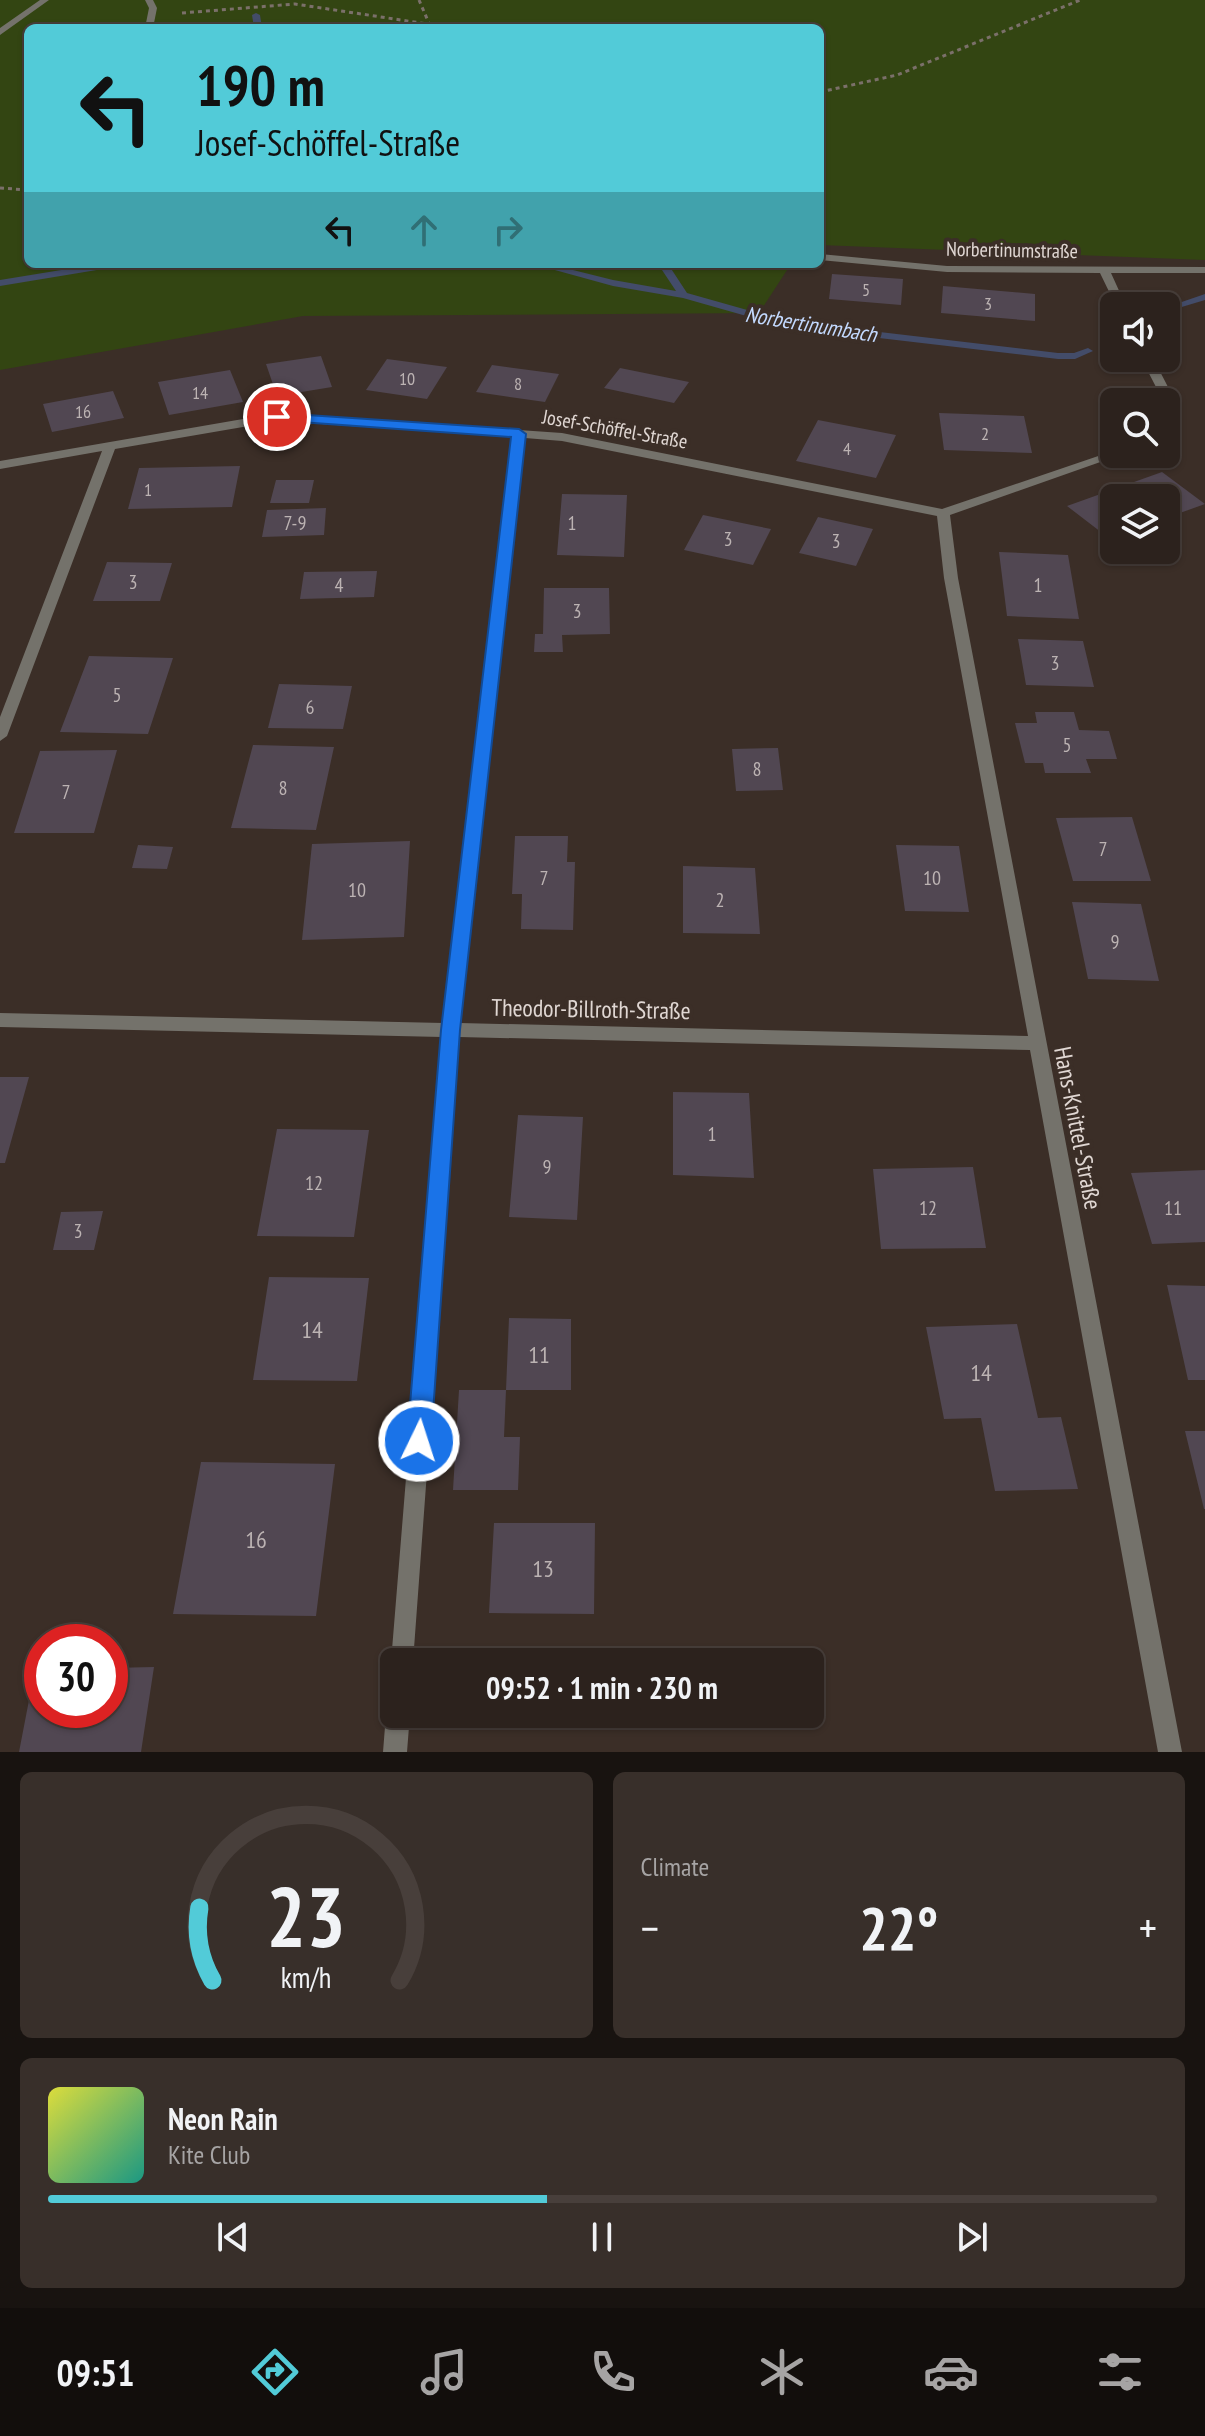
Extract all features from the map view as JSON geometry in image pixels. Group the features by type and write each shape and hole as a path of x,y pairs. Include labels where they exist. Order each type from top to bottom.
{"street":[{"path":"0,32 45,0"},
{"path":"149,0 153,8 150,24"},
{"name":"Norbertinumstraße","path":"824,257 947,269 1205,270"},
{"path":"1104,269 1115,292"},
{"name":"Josef-Schöffel-Straße","path":"0,465 277,417 562,437 943,513"},
{"path":"403,1648 451,1030 519,434"},
{"path":"0,736 110,447"},
{"path":"943,513 1100,460"},
{"name":"Hans-Knittel-Straße","path":"943,513 951,578 1170,1752"},
{"name":"Theodor-Billroth-Straße","path":"0,1020 1038,1043"},
{"path":"395,1752 397,1728"}],"path":[{"path":"419,0 429,22"},
{"path":"824,91 897,75 1080,0"},
{"path":"180,14 295,4 437,24"},
{"path":"0,188 24,190"}],"green space":[{"path":"0,0 1205,0 1205,260 824,245 824,24 24,24 24,268 788,268 759,313 303,316 0,370"}],"building":[{"path":"832,274 903,279 901,305 829,299"},
{"path":"943,286 1035,294 1035,321 941,313"},
{"path":"321,356 332,387 277,396 266,364"},
{"path":"387,359 447,367 427,399 366,390"},
{"path":"492,365 559,374 545,402 476,392"},
{"path":"620,368 689,382 674,403 604,388"},
{"path":"230,370 243,402 169,415 158,382"},
{"path":"113,391 124,418 52,432 43,404"},
{"path":"939,413 1024,416 1032,453 944,450"},
{"path":"818,420 896,435 876,478 796,461"},
{"path":"240,466 232,507 128,509 139,468"},
{"path":"1162,472 1178,484 1128,484"},
{"path":"276,480 314,480 309,503 270,503"},
{"path":"1180,485 1205,504 1180,513"},
{"path":"562,494 627,495 624,557 557,555"},
{"path":"1100,494 1100,531 1067,506"},
{"path":"326,508 324,535 262,537 267,510"},
{"path":"703,515 771,529 753,565 684,550"},
{"path":"818,517 873,529 856,566 799,553"},
{"path":"999,552 1068,555 1079,619 1007,616"},
{"path":"107,562 172,563 160,601 93,601"},
{"path":"377,571 374,597 300,599 304,572"},
{"path":"544,588 609,588 610,634 562,635 563,652 534,652 535,634 543,634"},
{"path":"1018,639 1083,641 1094,687 1026,685"},
{"path":"89,656 173,658 148,734 60,732"},
{"path":"279,684 352,686 343,729 268,728"},
{"path":"1035,712 1074,712 1079,730 1109,731 1117,759 1086,759 1091,773 1045,773 1043,763 1025,763 1015,723 1037,723"},
{"path":"253,745 334,747 316,830 231,828"},
{"path":"778,748 783,790 736,791 732,749"},
{"path":"117,750 94,833 14,833 40,751"},
{"path":"1132,817 1151,881 1073,881 1056,818"},
{"path":"515,836 568,836 567,862 575,862 573,930 521,929 522,894 512,894"},
{"path":"410,841 404,937 302,940 312,844"},
{"path":"138,845 173,847 167,869 132,868"},
{"path":"896,845 959,846 969,912 905,911"},
{"path":"683,866 755,868 760,934 683,933"},
{"path":"1072,902 1141,904 1159,981 1088,979"},
{"path":"0,1077 29,1077 5,1163 0,1163"},
{"path":"673,1092 749,1093 754,1178 673,1175"},
{"path":"518,1115 583,1117 577,1220 509,1217"},
{"path":"277,1129 369,1130 354,1237 257,1236"},
{"path":"973,1167 986,1248 881,1249 873,1169"},
{"path":"1205,1170 1205,1242 1152,1244 1131,1173"},
{"path":"103,1211 94,1250 53,1250 61,1212"},
{"path":"269,1277 369,1278 357,1381 253,1380"},
{"path":"1167,1285 1205,1286 1205,1380 1188,1380"},
{"path":"509,1318 571,1319 571,1390 506,1390"},
{"path":"1017,1324 1038,1418 1061,1417 1078,1489 995,1491 981,1418 944,1419 926,1327"},
{"path":"459,1390 506,1390 504,1437 520,1437 518,1490 453,1490"},
{"path":"1185,1431 1205,1431 1205,1509 1204,1509"},
{"path":"201,1462 335,1464 316,1616 173,1614"},
{"path":"494,1523 595,1523 594,1614 489,1613"},
{"path":"154,1667 141,1752 19,1752 24,1726 128,1728 128,1668"}],"waterway":[{"path":"256,15 257,24"},
{"name":"Norbertinumbach","path":"0,283 91,268"},
{"name":"Norbertinumbach","path":"554,268 613,283 684,295"},
{"path":"666,268 684,295"},
{"name":"Norbertinumbach","path":"684,295 785,324 1058,356 1075,356 1088,351"},
{"name":"Norbertinumbach","path":"1180,304 1205,297"}],"route":[{"path":"277,417 519,434 451,1030 419,1441"}]}
